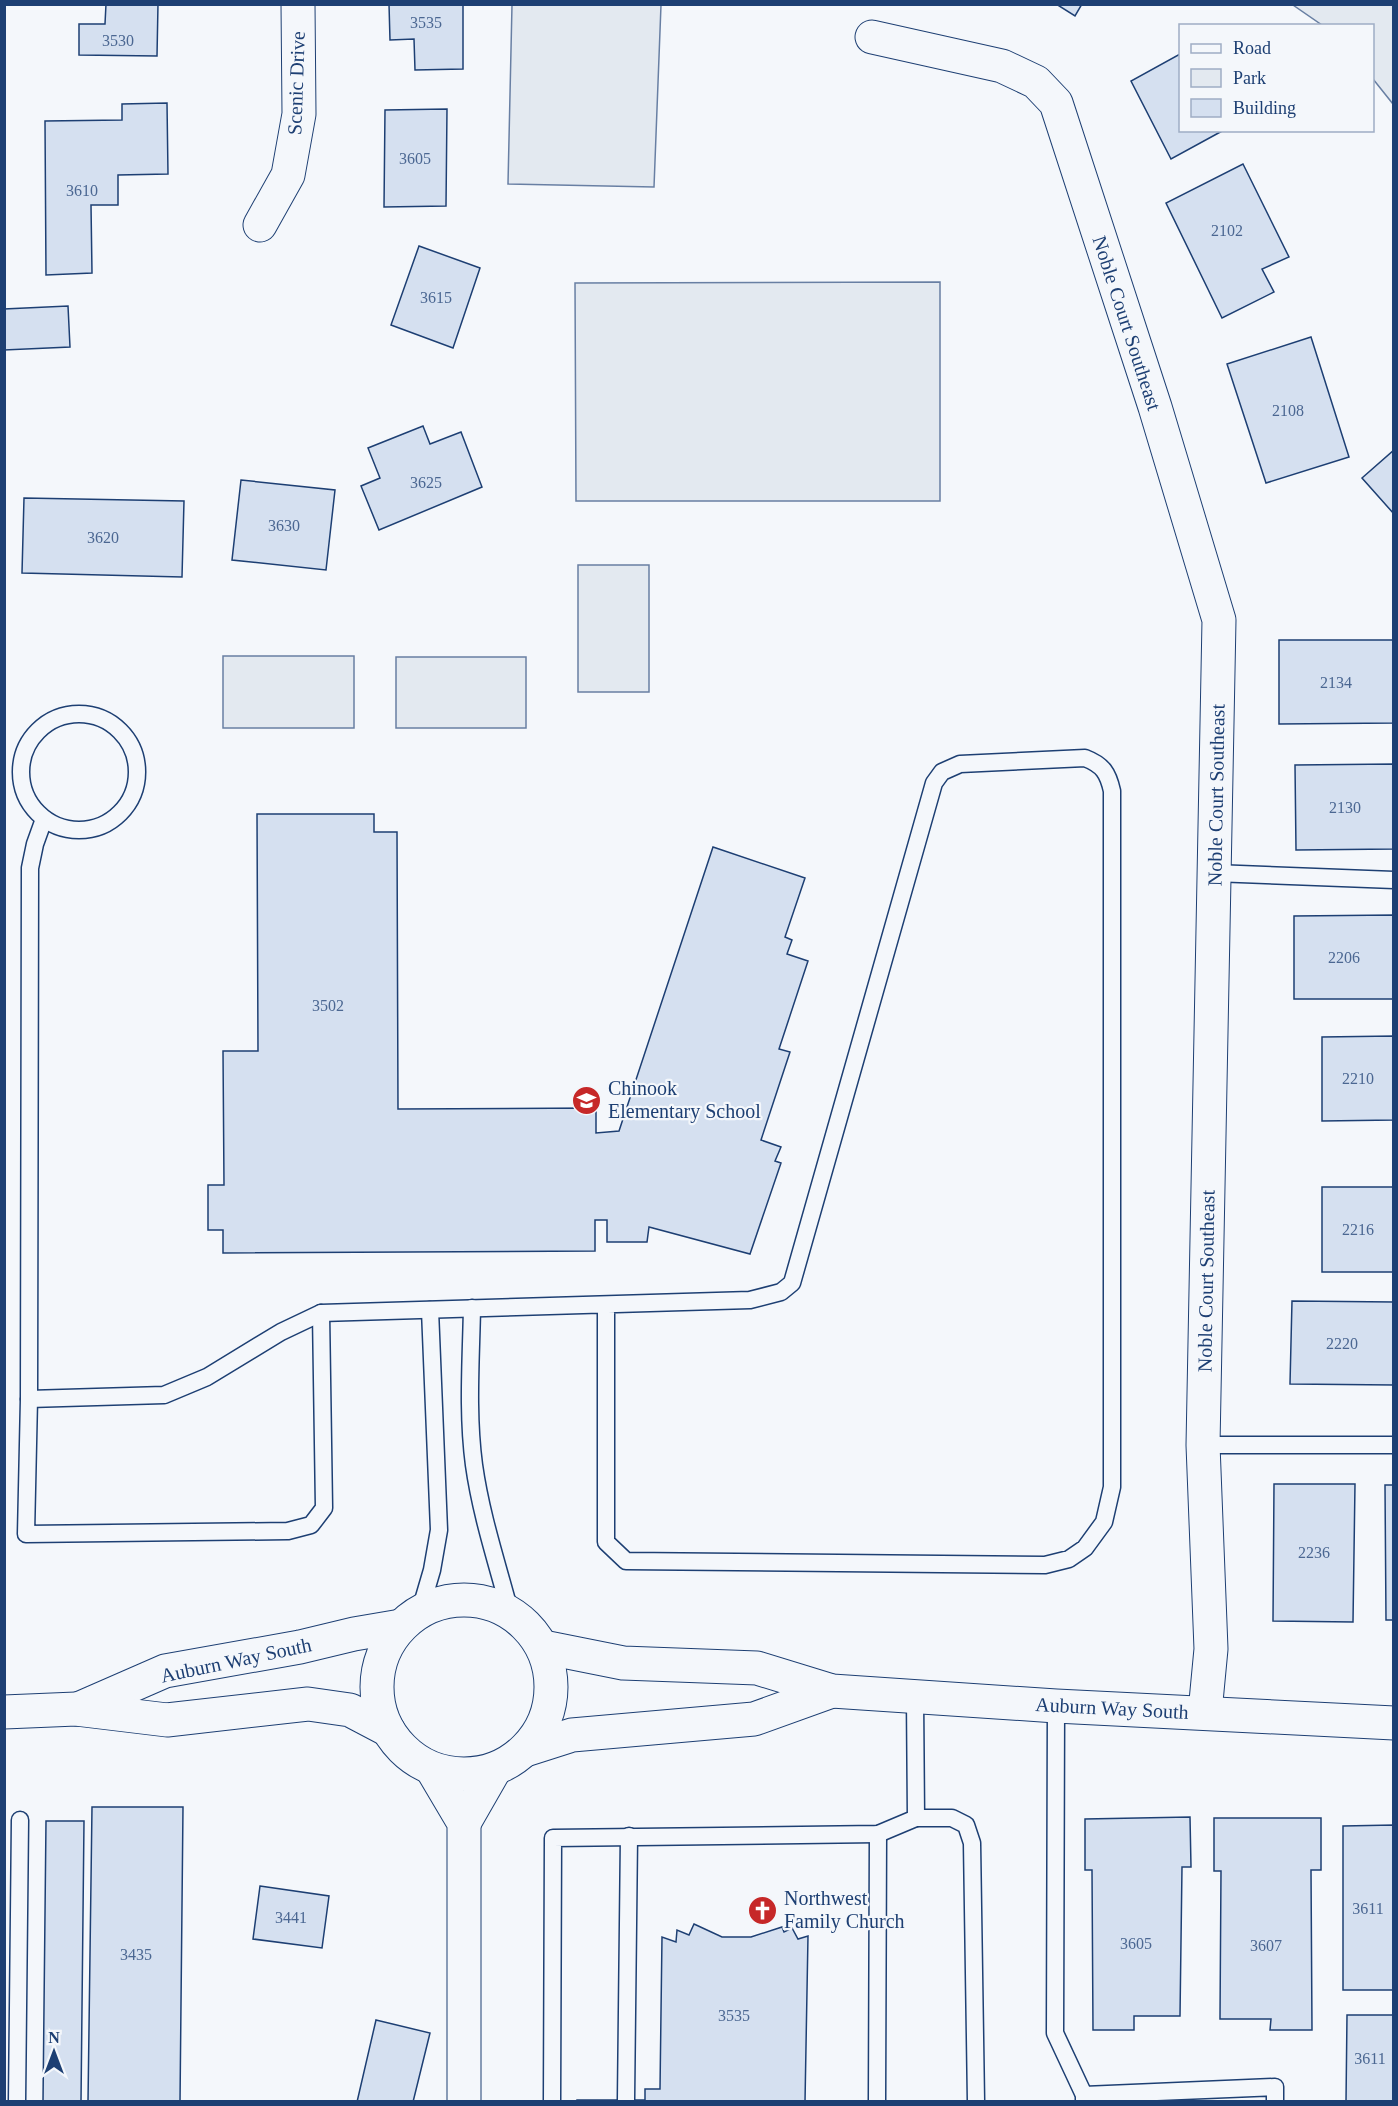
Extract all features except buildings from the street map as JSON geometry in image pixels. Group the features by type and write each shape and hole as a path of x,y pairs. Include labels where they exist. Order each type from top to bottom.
{"street":[{"name":"Scenic Drive","path":"260,225 288,175 299,114 298,4"},
{"name":"Noble Court Southeast","path":"872,37 1002,66 1036,82 1056,103 1155,407 1220,620 1203,1445 1211,1648 1205,1712"},
{"name":"Auburn Way South","path":"76,1709 165,1671 300,1647 410,1619 442,1602 465,1599 488,1603 510,1612 529,1627 543,1647 551,1673 551,1701 542,1728 525,1750 511,1761 495,1769 474,1774 453,1774 432,1769 406,1753 388,1730 378,1704 377,1676 385,1649 410,1619"},
{"name":"Auburn Way South","path":"543,1647 623,1663 757,1668 832,1691 915,1698 1394,1723"},
{"name":"Auburn Way South","path":"525,1750 572,1735 754,1719 832,1691"},
{"name":"Auburn Way South","path":"4,1712 76,1709 167,1720 308,1704 350,1710 388,1730"},
{"path":"432,1769 464,1823"},
{"path":"464,2102 464,1823 495,1769"}],"lane":[{"path":"71,715 98,717 114,726 127,739 135,755 138,773 135,791 126,808 113,820 96,828 78,831 60,827 44,819 31,806 23,790 20,772 24,754 32,738 45,724 71,715"},
{"path":"29,1399 164,1395 207,1377 281,1332 321,1313 750,1300 781,1292 792,1283 934,783 942,772 960,764 1085,758 1096,762 1104,769 1112,791 1112,1487 1104,1522 1085,1548 1069,1559 1045,1566 626,1561 606,1542 606,1305"},
{"path":"44,819 30,868 29,1399 26,1534 288,1531 311,1525 324,1508 321,1313"},
{"path":"1214,873 1394,880"},
{"path":"472,1308 471,1411 474,1464 486,1523 510,1612"},
{"path":"410,1619 432,1570 439,1530 430,1310"},
{"path":"1203,1445 1394,1445"},
{"path":"915,1698 916,1818"},
{"path":"1056,1706 1055,2033 1084,2098 1275,2087 1275,2102"},
{"path":"552,2102 553,1838 878,1834 916,1818 952,1818 966,1825 972,1843 976,2102"},
{"path":"17,2102 20,1820"},
{"path":"877,2102 878,1834"},
{"path":"626,2100 629,1836"}],"green space":[{"path":"512,5 661,5 654,187 508,184"},
{"path":"1293,5 1393,5 1393,104 1374,80 1374,24 1321,24"},
{"path":"940,282 940,501 576,501 575,283"},
{"path":"578,565 649,565 649,692 578,692"},
{"path":"223,656 354,656 354,728 223,728"},
{"path":"396,657 526,657 526,728 396,728"}],"place":[{"name":"Chinook Elementary School","path":"587,1100"},
{"name":"Northwest Family Church","path":"763,1910"}]}
